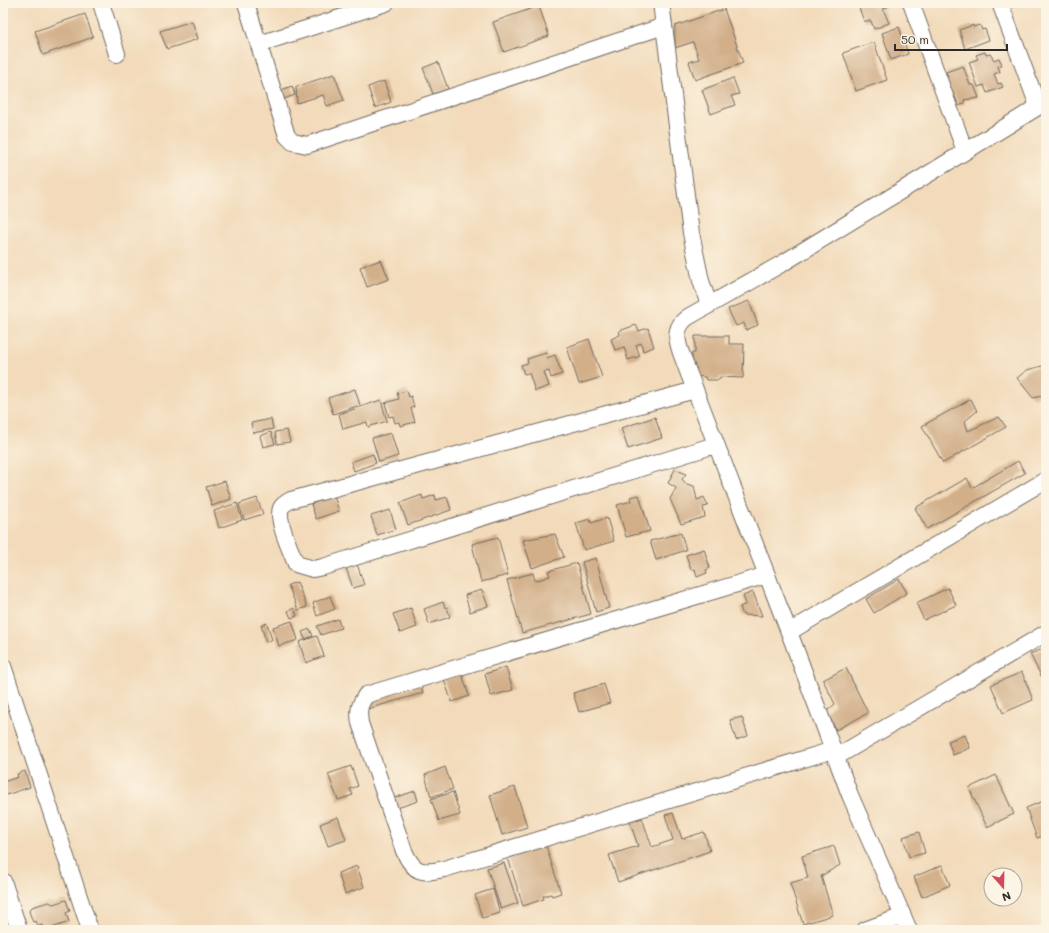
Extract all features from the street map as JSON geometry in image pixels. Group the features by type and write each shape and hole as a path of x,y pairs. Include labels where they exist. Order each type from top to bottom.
{"street":[{"path":"101,3 117,54"},
{"path":"246,3 287,136 293,142 307,145 664,26"},
{"path":"258,44 386,3"},
{"path":"660,3 691,233 709,305"},
{"path":"911,3 965,151"},
{"path":"865,930 906,923 850,795 790,632 676,339 677,330 682,322 709,305 783,263 1042,104 1000,3"},
{"path":"695,390 291,500 283,504 280,509 279,518 296,564 313,569 323,568 716,445"},
{"path":"790,632 1046,480"},
{"path":"767,575 366,695 360,703 358,712 360,723 404,851 415,869 427,872 444,869 835,754 1046,633"},
{"path":"3,666 90,930"},
{"path":"3,881 19,930"}],"building":[{"path":"857,3 888,3 889,6 883,9 889,23 874,29 871,21 864,21"},
{"path":"539,6 549,36 504,52 493,22"},
{"path":"724,9 743,63 695,80 689,62 699,59 693,42 675,48 675,26"},
{"path":"85,14 93,37 43,55 35,31"},
{"path":"192,21 198,39 167,49 160,31"},
{"path":"973,25 973,27 980,25 982,30 985,29 989,40 965,49 959,30"},
{"path":"899,27 908,54 891,60 882,33"},
{"path":"874,42 887,80 856,91 843,53"},
{"path":"985,52 986,55 990,54 994,60 999,58 1002,65 998,66 1000,72 994,74 998,84 1001,83 1003,87 987,93 984,85 978,87 969,62 978,59 976,55"},
{"path":"438,62 448,89 433,94 423,68"},
{"path":"963,66 970,85 974,85 979,98 964,100 965,103 959,106 954,94 948,96 939,81 948,77 946,72"},
{"path":"334,74 344,100 327,106 323,95 297,103 296,87"},
{"path":"733,78 739,94 731,96 735,105 711,114 702,90"},
{"path":"384,81 391,102 375,108 368,87"},
{"path":"292,86 295,95 281,100 278,91"},
{"path":"381,260 389,279 367,287 360,267"},
{"path":"749,301 758,325 746,330 744,323 736,326 728,309"},
{"path":"636,325 639,331 648,328 654,347 643,351 641,343 636,345 640,356 628,360 624,347 615,350 611,339 620,335 619,331"},
{"path":"695,336 729,336 729,344 744,344 743,378 720,377 719,380 706,380 705,377 696,376 696,367 692,367 692,353 695,353"},
{"path":"589,339 602,377 579,384 567,347"},
{"path":"546,353 547,358 555,355 562,374 551,378 549,371 544,372 549,386 535,391 529,373 524,374 521,365 528,363 527,359"},
{"path":"1046,365 1046,395 1033,398 1017,378 1027,370"},
{"path":"355,389 360,405 333,414 328,398"},
{"path":"407,391 409,397 411,396 414,407 411,408 415,422 400,426 399,422 395,423 393,416 389,417 385,403 399,399 397,393"},
{"path":"971,399 977,411 965,421 968,431 999,417 1006,427 943,463 922,426"},
{"path":"381,400 387,421 368,427 367,422 343,429 339,414"},
{"path":"655,417 662,438 628,449 621,428"},
{"path":"271,419 273,429 253,433 251,423"},
{"path":"287,430 290,442 277,444 275,432"},
{"path":"271,432 275,444 263,447 260,436"},
{"path":"391,433 398,456 379,462 372,438"},
{"path":"373,454 376,463 354,471 351,462"},
{"path":"1018,461 1025,473 927,529 915,508 967,478 972,488"},
{"path":"675,469 686,474 682,479 686,484 694,486 697,500 704,497 708,506 703,507 705,517 681,524 670,499 676,488 668,483"},
{"path":"225,481 231,499 212,506 206,487"},
{"path":"422,495 423,499 435,495 436,500 447,497 451,510 408,525 400,503"},
{"path":"639,495 650,531 626,537 617,505 631,501 630,497"},
{"path":"334,496 339,511 316,519 311,504"},
{"path":"257,498 263,514 244,520 239,504"},
{"path":"237,503 242,520 219,528 214,511"},
{"path":"390,510 396,529 377,535 371,516"},
{"path":"607,518 614,541 584,550 576,523 590,519 591,523"},
{"path":"681,533 686,550 656,560 650,541"},
{"path":"555,534 564,557 532,568 523,540"},
{"path":"498,537 508,575 481,582 472,544"},
{"path":"704,549 710,568 706,570 707,573 697,577 695,569 691,570 686,555"},
{"path":"596,558 609,608 596,612 582,562"},
{"path":"356,561 364,585 353,588 345,565"},
{"path":"577,563 591,614 522,633 507,580 533,573 535,581 550,576 548,571"},
{"path":"899,579 907,593 874,613 866,599"},
{"path":"297,582 307,607 298,610 288,585"},
{"path":"948,588 956,605 924,620 916,603"},
{"path":"482,590 488,606 470,612 465,595"},
{"path":"753,592 762,616 743,615 740,607 746,604 743,596"},
{"path":"330,596 335,609 317,616 313,603"},
{"path":"443,602 445,608 447,607 450,617 429,624 424,609"},
{"path":"294,608 297,616 291,618 288,611"},
{"path":"411,608 417,627 400,633 393,614"},
{"path":"338,619 341,628 321,635 317,626"},
{"path":"292,621 298,640 279,646 273,627"},
{"path":"267,623 272,640 266,642 261,625"},
{"path":"310,629 313,636 305,639 302,632"},
{"path":"317,636 324,656 306,663 299,642"},
{"path":"1046,648 1046,674 1041,676 1030,654"},
{"path":"506,667 513,690 491,696 485,674"},
{"path":"846,668 868,713 836,730 827,711 835,704 823,680"},
{"path":"1022,672 1033,700 1003,713 991,685"},
{"path":"462,674 469,696 452,702 444,680"},
{"path":"604,684 610,703 579,712 573,693"},
{"path":"421,685 423,693 364,710 362,702"},
{"path":"742,717 748,736 736,740 730,720"},
{"path":"965,735 970,748 953,755 948,741"},
{"path":"351,766 358,786 350,789 353,795 338,800 328,774"},
{"path":"445,767 453,789 431,797 425,775"},
{"path":"25,771 30,787 3,796 3,782 18,777 17,774"},
{"path":"996,775 1014,814 987,827 969,788"},
{"path":"515,787 527,827 502,835 490,795"},
{"path":"415,791 418,801 397,808 394,798"},
{"path":"453,792 460,815 439,821 431,799"},
{"path":"1046,800 1046,835 1037,838 1026,808"},
{"path":"673,813 682,839 704,832 710,851 618,882 609,855 638,846 630,822 642,818 652,847 673,840 665,815"},
{"path":"338,817 346,840 328,846 320,824"},
{"path":"919,832 925,853 909,857 903,837"},
{"path":"546,846 561,893 552,896 551,894 543,896 544,899 523,906 508,858"},
{"path":"834,846 840,865 821,876 833,915 803,924 790,883 808,878 802,856"},
{"path":"504,863 518,903 501,909 487,868"},
{"path":"942,865 950,885 922,897 914,877"},
{"path":"357,866 364,887 345,894 338,873"},
{"path":"493,889 500,913 482,918 475,895"},
{"path":"66,900 70,911 66,913 69,922 44,930 42,925 38,926 36,921 33,922 29,911 32,907 49,902 53,904"}]}
